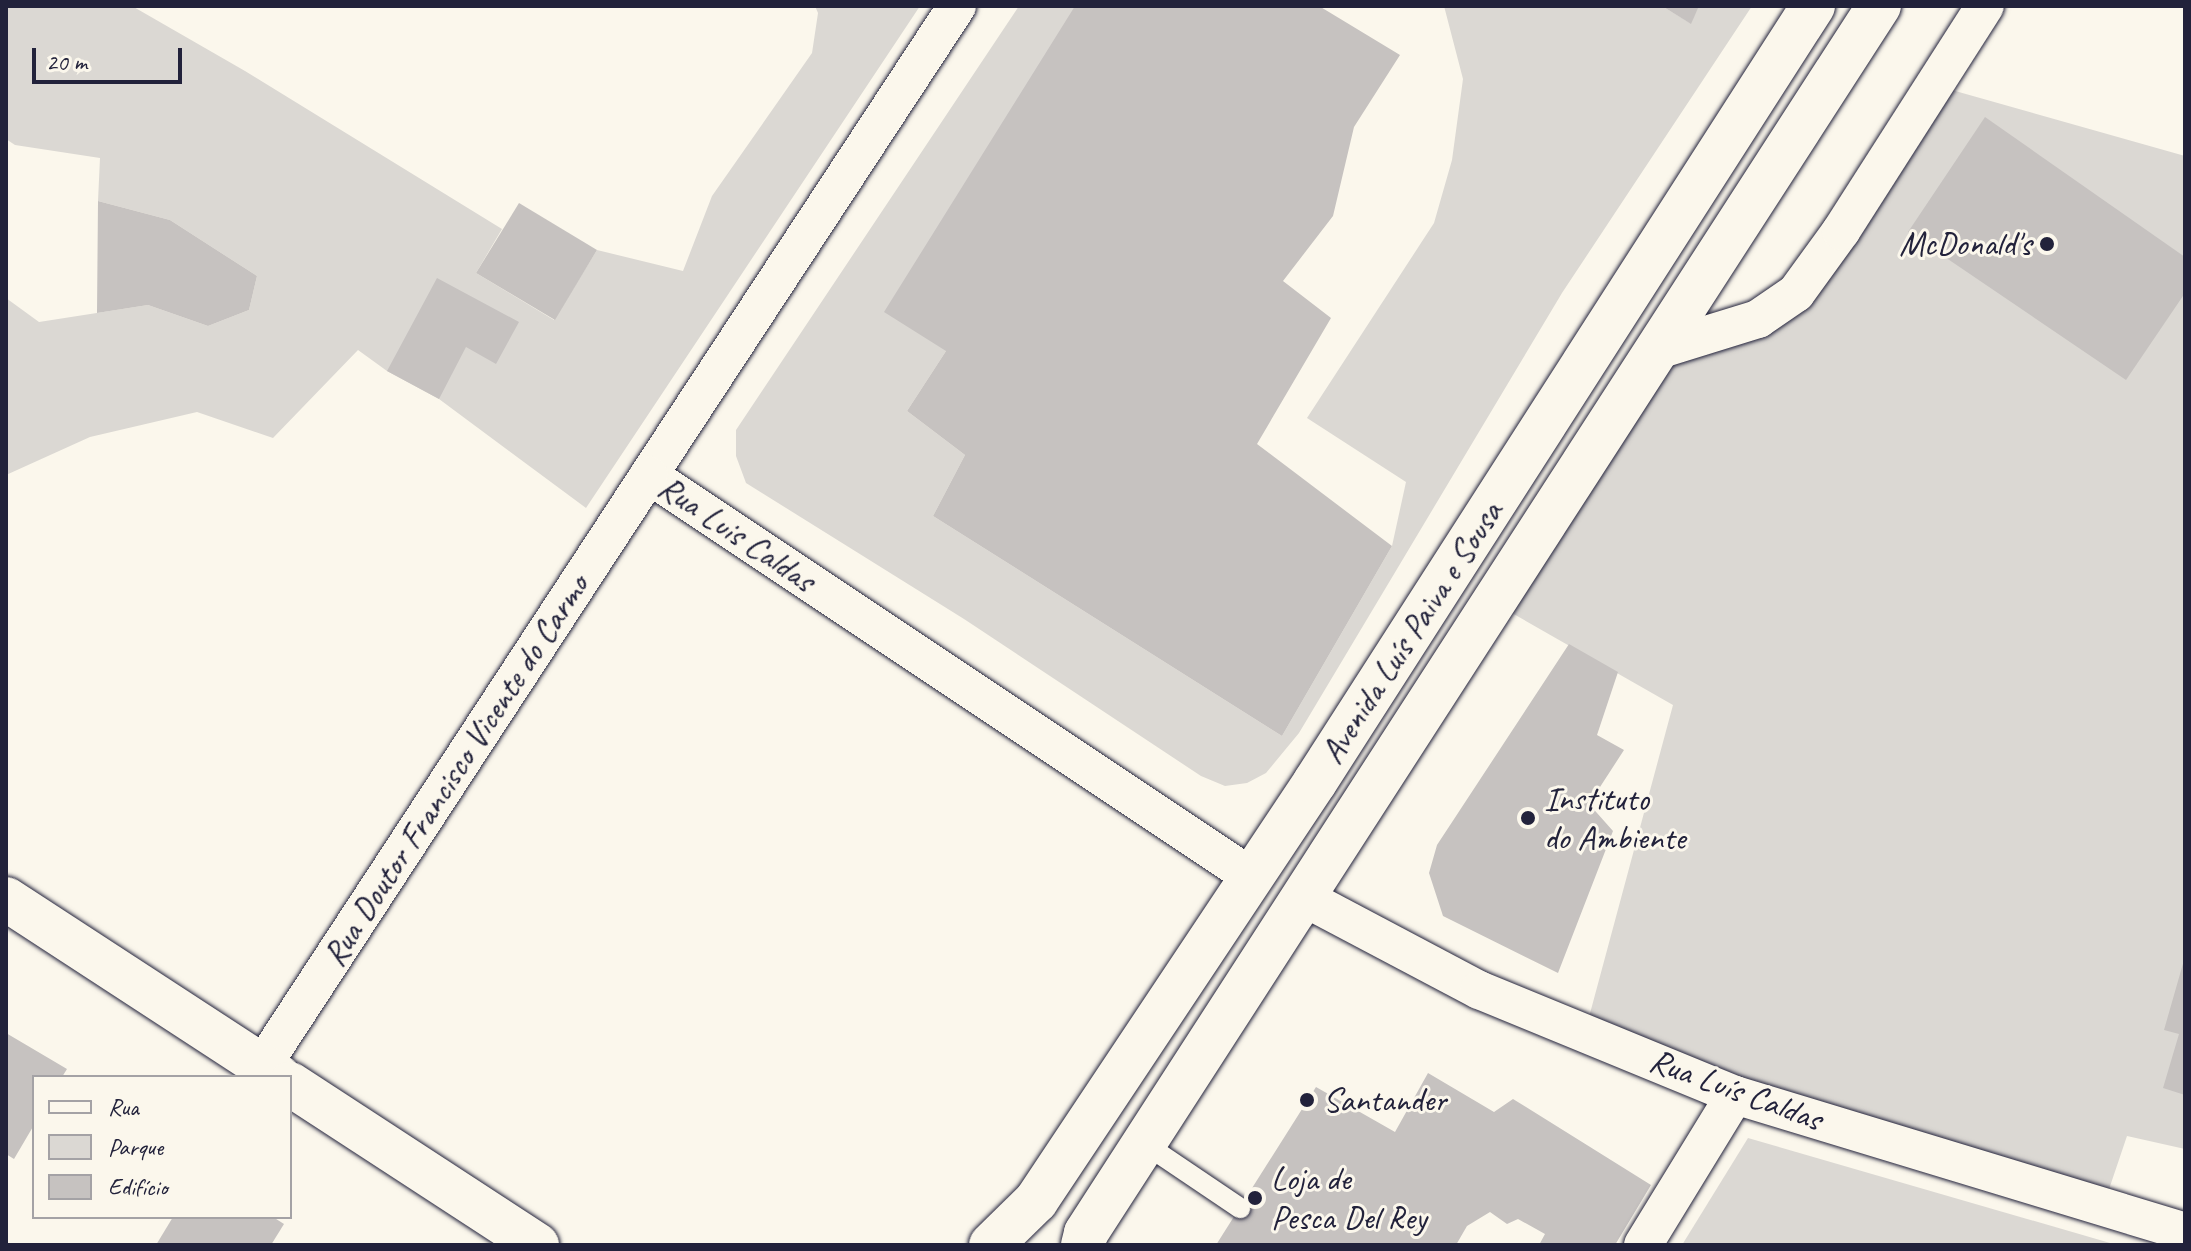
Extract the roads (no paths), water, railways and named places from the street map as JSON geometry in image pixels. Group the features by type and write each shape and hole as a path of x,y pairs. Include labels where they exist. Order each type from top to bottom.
{"main road":[{"name":"Avenida Luís Paiva e Sousa","path":"991,1245 1036,1201 1315,782 1813,6"},
{"name":"Avenida Luís Paiva e Sousa","path":"1083,1245 1086,1233 1661,349 1879,6"},
{"path":"6,899 275,1075"},
{"path":"292,1086 537,1245"}],"street":[{"name":"Rua Luis Caldas","path":"957,6 649,475 1250,876"},
{"path":"1661,349 1758,319 1796,293 1841,231 1985,6"},
{"name":"Rua Doutor Francisco Vicente do Carmo","path":"278,1075 649,475"},
{"name":"Rua Luís Caldas","path":"1305,898 1479,990 1735,1095 2185,1232"},
{"path":"1643,1245 1735,1095"}],"lane":[{"path":"1145,1144 1240,1208"}],"place":[{"name":"McDonald's","path":"2047,244"},
{"name":"Instituto do Ambiente","path":"1528,818"},
{"name":"Santander","path":"1307,1100"},
{"name":"Loja de Pesca Del Rey","path":"1255,1198"}]}
